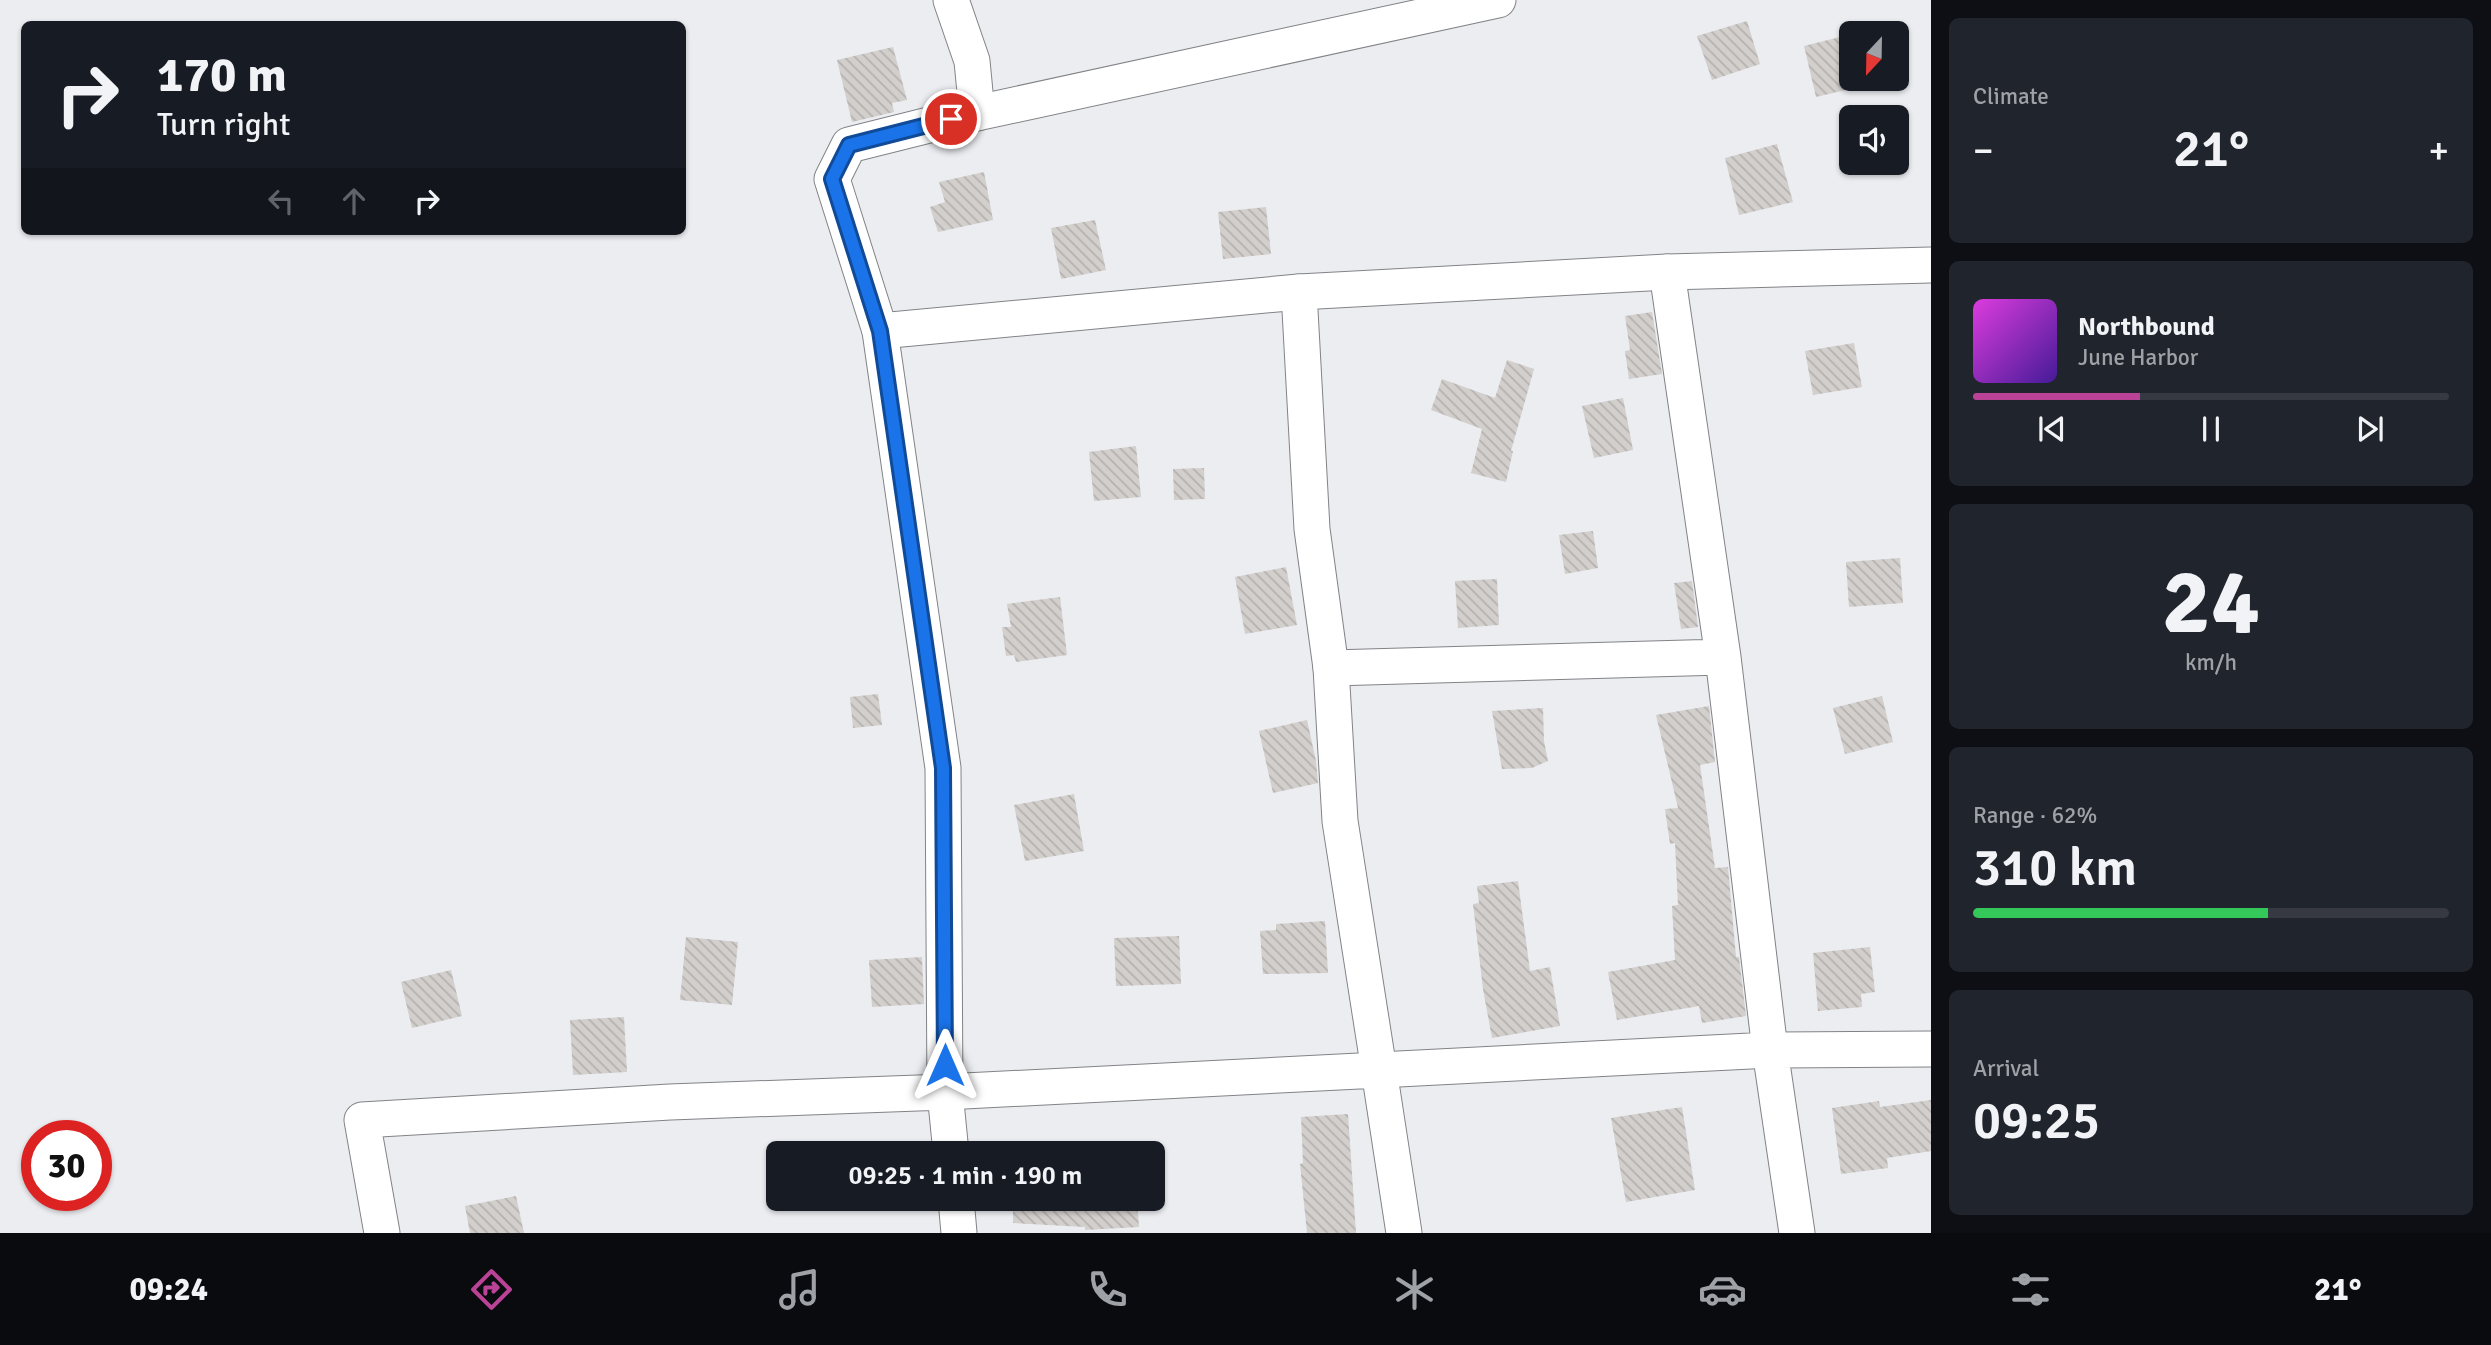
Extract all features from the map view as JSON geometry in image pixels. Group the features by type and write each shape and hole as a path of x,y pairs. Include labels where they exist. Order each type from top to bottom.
{"street":[{"path":"951,0 972,61 976,113"},
{"path":"950,1141 945,1092 943,768 880,331 832,179 849,145 976,113 1498,0"},
{"path":"880,331 1299,292 1667,272 1931,265"},
{"path":"1667,272 1723,657 1770,1050 1797,1233"},
{"path":"1299,292 1312,529 1331,668 1340,821 1404,1233"},
{"path":"1331,668 1723,657"},
{"path":"382,1233 362,1120 670,1102 945,1092 1770,1050 1931,1049"},
{"path":"957,1211 959,1233"}],"building":[{"path":"1747,21 1760,64 1712,80 1697,36"},
{"path":"1839,37 1839,91 1841,91 1816,97 1804,46"},
{"path":"893,47 907,100 892,103 894,112 852,122 837,60"},
{"path":"1777,144 1793,202 1739,215 1725,158"},
{"path":"984,172 993,220 938,232 930,207 945,202 939,182"},
{"path":"1266,207 1271,254 1223,259 1218,212"},
{"path":"1095,220 1106,270 1061,279 1051,228"},
{"path":"1652,312 1662,374 1629,379 1625,351 1630,350 1625,316"},
{"path":"1854,343 1862,387 1813,395 1805,351"},
{"path":"1507,360 1534,369 1511,451 1506,482 1471,473 1482,429 1431,410 1442,379 1495,398"},
{"path":"1623,398 1633,450 1594,458 1582,406"},
{"path":"1136,446 1141,497 1094,501 1089,452"},
{"path":"1204,468 1205,499 1174,500 1173,469"},
{"path":"1593,531 1598,568 1565,574 1559,535"},
{"path":"1900,558 1903,603 1849,607 1846,562"},
{"path":"1286,567 1297,625 1245,634 1235,577"},
{"path":"1497,579 1499,625 1458,628 1455,581"},
{"path":"1692,581 1698,627 1681,629 1674,583"},
{"path":"1060,597 1067,655 1016,662 1014,655 1006,656 1002,627 1011,627 1007,604"},
{"path":"878,694 882,725 853,728 850,697"},
{"path":"1882,696 1893,742 1845,754 1833,708"},
{"path":"1709,706 1715,762 1700,765 1715,868 1728,867 1736,957 1739,957 1746,1016 1702,1023 1699,1006 1617,1020 1608,972 1675,960 1672,906 1678,905 1675,843 1670,844 1665,809 1678,808 1656,715"},
{"path":"1543,708 1544,741 1548,761 1532,768 1502,769 1492,711"},
{"path":"1307,720 1318,783 1273,793 1259,731"},
{"path":"1074,794 1084,851 1025,861 1014,805"},
{"path":"1518,881 1530,971 1550,967 1560,1026 1492,1038 1473,904 1479,903 1477,886"},
{"path":"1325,921 1328,973 1263,974 1260,931 1276,930 1276,924"},
{"path":"1179,936 1181,984 1116,986 1114,938"},
{"path":"686,937 738,942 732,1005 680,1000"},
{"path":"1870,947 1875,992 1861,994 1862,1007 1818,1011 1813,953"},
{"path":"922,957 924,1004 872,1007 869,960"},
{"path":"451,970 462,1016 412,1028 401,982"},
{"path":"624,1017 627,1072 573,1075 570,1020"},
{"path":"1931,1100 1931,1151 1887,1158 1888,1168 1841,1174 1832,1108 1879,1101 1880,1107"},
{"path":"1682,1107 1695,1190 1626,1202 1611,1118"},
{"path":"1348,1114 1356,1233 1307,1233 1300,1164 1303,1163 1301,1117"},
{"path":"516,1196 524,1233 470,1233 465,1206"},
{"path":"1013,1211 1138,1211 1139,1227 1085,1230 1085,1227 1013,1223"}],"route":[{"path":"945,1065 943,768 880,331 832,179 849,145 951,119"}]}
